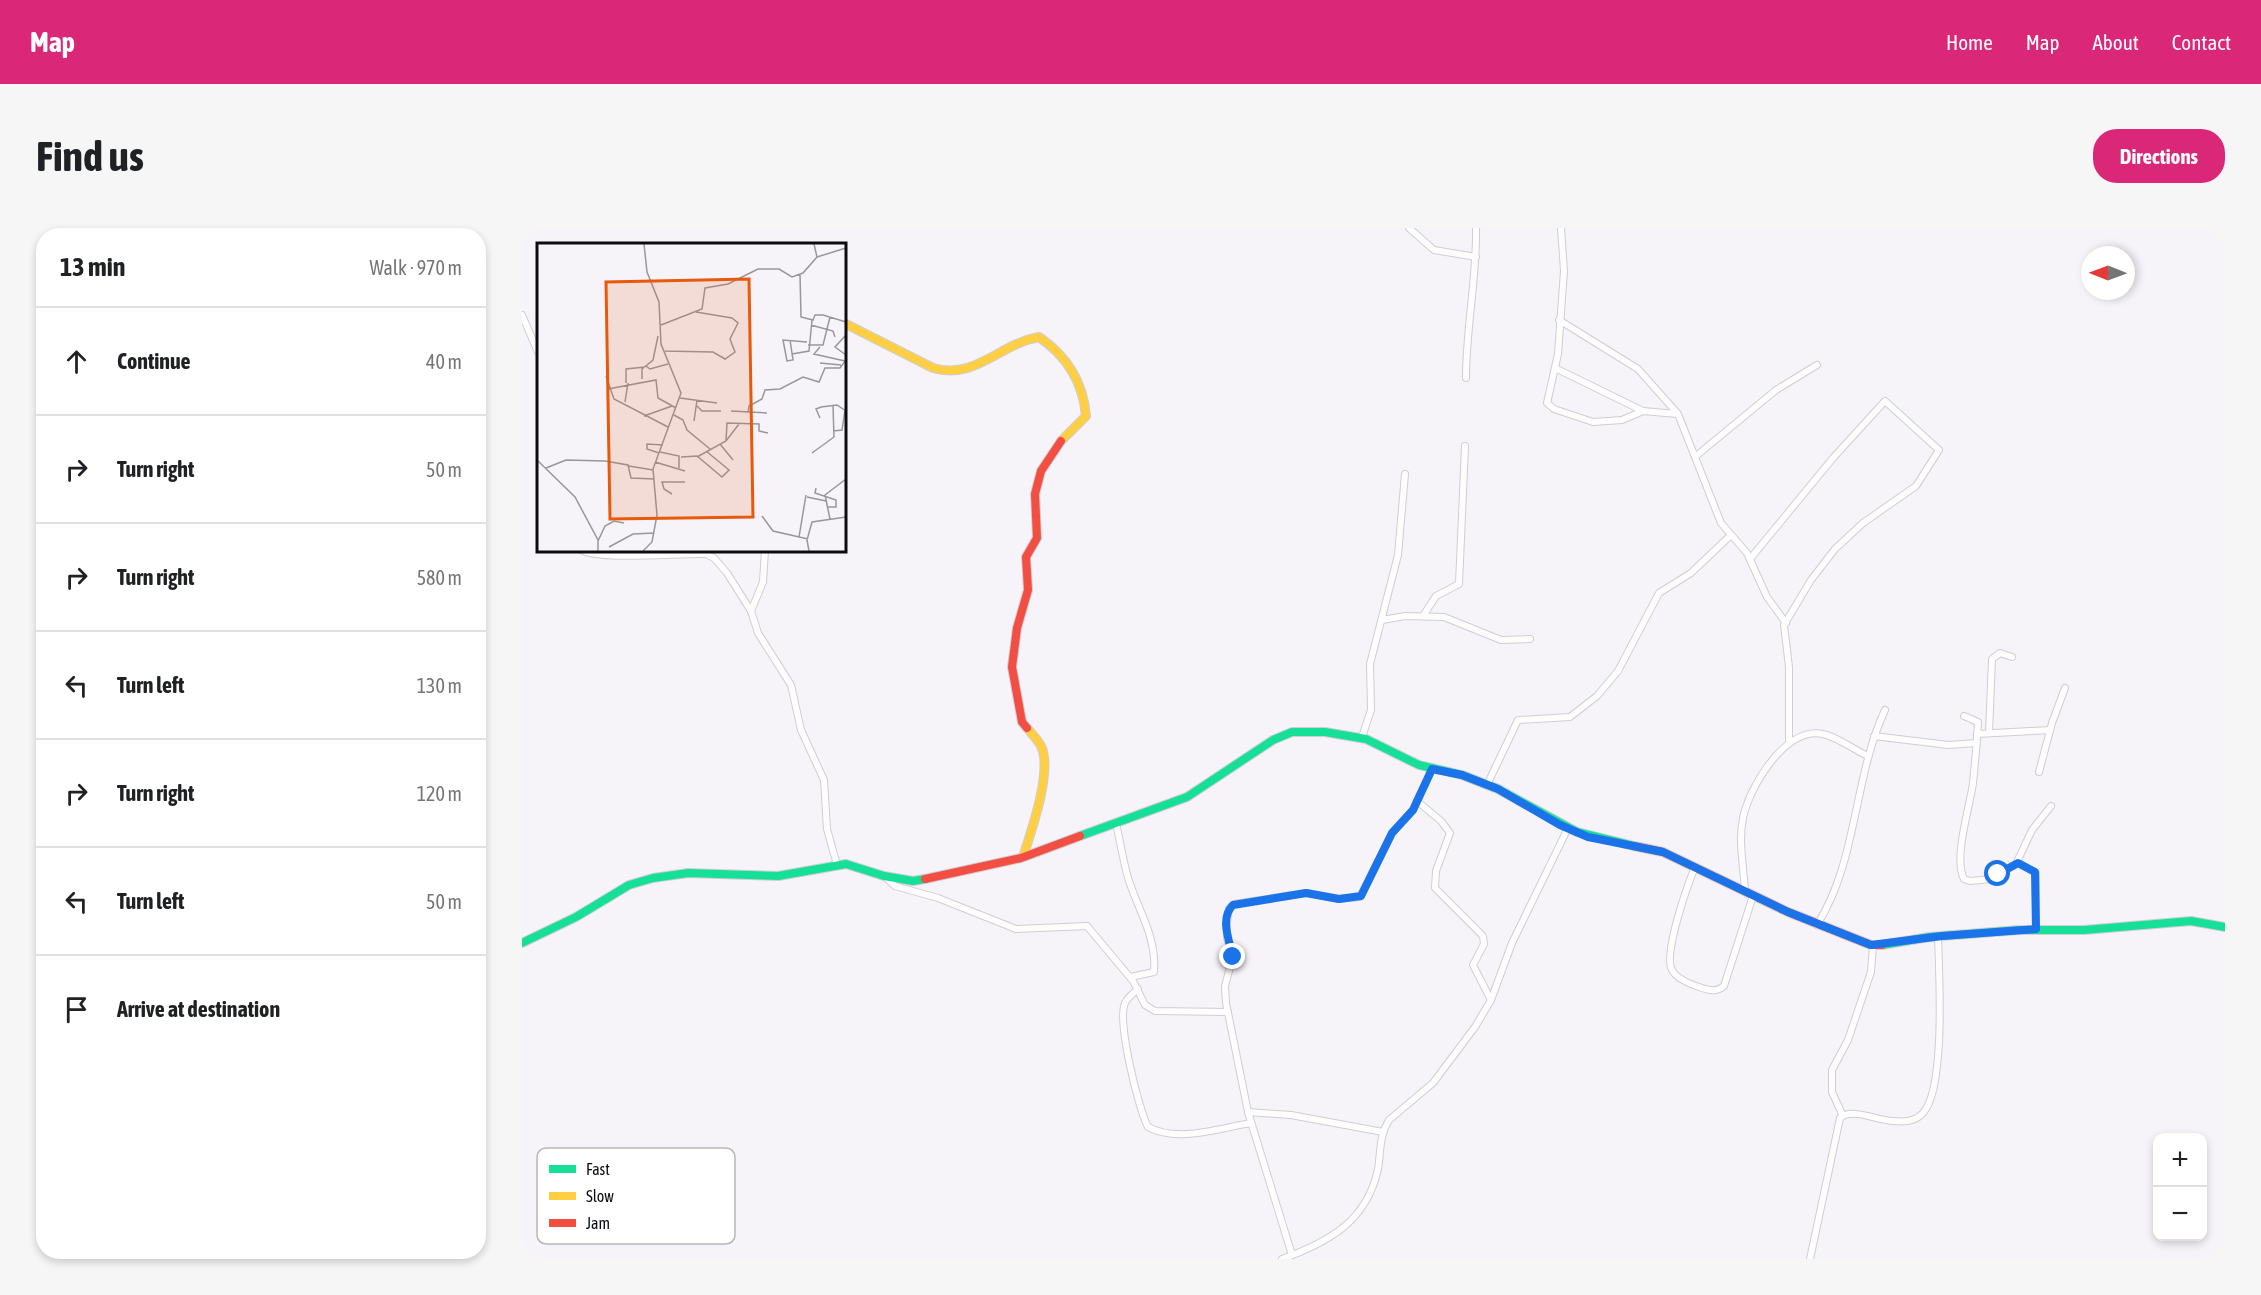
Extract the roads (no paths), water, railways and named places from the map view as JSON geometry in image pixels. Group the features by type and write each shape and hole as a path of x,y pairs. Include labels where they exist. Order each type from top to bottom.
{"street":[{"path":"1409,228 1434,250 1476,257"},
{"path":"1466,378 1466,344 1476,257 1476,228"},
{"path":"1561,228 1564,271 1555,368 1547,403 1554,409 1593,422 1608,423 1622,420 1643,411"},
{"path":"522,315 537,350"},
{"path":"1559,320 1638,369 1678,414 1718,517 1750,560 1767,597 1786,623"},
{"path":"846,324 933,368 946,372 971,367 1026,339 1039,337 1066,361 1083,395 1086,417 1059,442 1038,482 1034,501 1037,538 1026,557 1028,590 1015,640 1012,667 1022,722 1043,752 1041,798 1023,857"},
{"path":"1696,456 1776,390 1817,365"},
{"path":"1555,368 1643,411 1678,414"},
{"path":"1750,560 1833,458 1885,401 1939,450 1916,486 1863,523 1835,549 1811,580 1786,623 1789,743"},
{"path":"1423,616 1436,596 1459,584 1465,446"},
{"path":"1362,737 1371,714 1369,669 1398,555 1405,474"},
{"path":"1487,784 1518,720 1570,717 1597,696 1618,671 1659,592 1691,573 1731,535"},
{"path":"586,552 590,554 710,555 728,573 751,611 758,633 791,685 801,730 823,776 827,829 837,865"},
{"path":"751,611 763,582 765,552"},
{"path":"1382,620 1423,616 1453,619 1502,641 1530,639"},
{"path":"1989,733 1992,659 2000,653 2012,657"},
{"path":"2039,772 2050,730 2065,688"},
{"path":"1817,925 1840,881 1868,756 1885,710"},
{"path":"1964,716 1977,720 1977,743 1962,842 1962,876 1970,881 1992,879 2018,863 2032,830 2051,806"},
{"path":"1977,734 2050,730"},
{"path":"522,943 576,917 639,881 688,873 778,876 837,865 854,865 884,876 908,880 927,879 1023,857 1187,797 1286,734 1324,732 1362,737 1432,769 1487,784 1568,828 1600,840 1663,852 1817,925 1873,945 1938,936 2036,929 2084,930 2191,921 2225,927"},
{"path":"1695,867 1678,919 1670,962 1673,972 1687,982 1711,990 1724,986 1749,894 1741,837 1747,804 1757,781 1789,743 1810,734 1823,734 1868,756"},
{"path":"1874,736 1948,745 1977,743"},
{"path":"1292,1256 1248,1112 1228,1012 1226,986 1233,957 1227,938 1230,907 1306,893 1335,899 1360,897 1392,833 1418,801 1432,769"},
{"path":"1418,801 1441,821 1450,833 1439,860 1434,884 1439,893 1483,936 1484,944 1473,965 1491,1000"},
{"path":"1116,823 1128,876 1150,930 1154,951 1154,972 1130,977"},
{"path":"1282,1259 1328,1238 1362,1212 1378,1168 1383,1132 1389,1120 1446,1069 1491,1000 1512,943 1568,828"},
{"path":"2018,863 2036,873 2036,929"},
{"path":"884,876 896,886 938,898 1016,929 1087,926 1130,977 1145,1005 1155,1011 1228,1012"},
{"path":"1810,1259 1838,1123 1843,1116 1852,1114 1882,1121 1909,1121 1923,1113 1930,1103 1935,1083 1940,1013 1938,936"},
{"path":"1843,1116 1832,1092 1832,1070 1848,1040 1871,972 1873,945"},
{"path":"1138,989 1126,1001 1123,1024 1137,1094 1148,1127 1158,1133 1172,1135 1251,1123"},
{"path":"1248,1112 1291,1115 1383,1132"}]}
